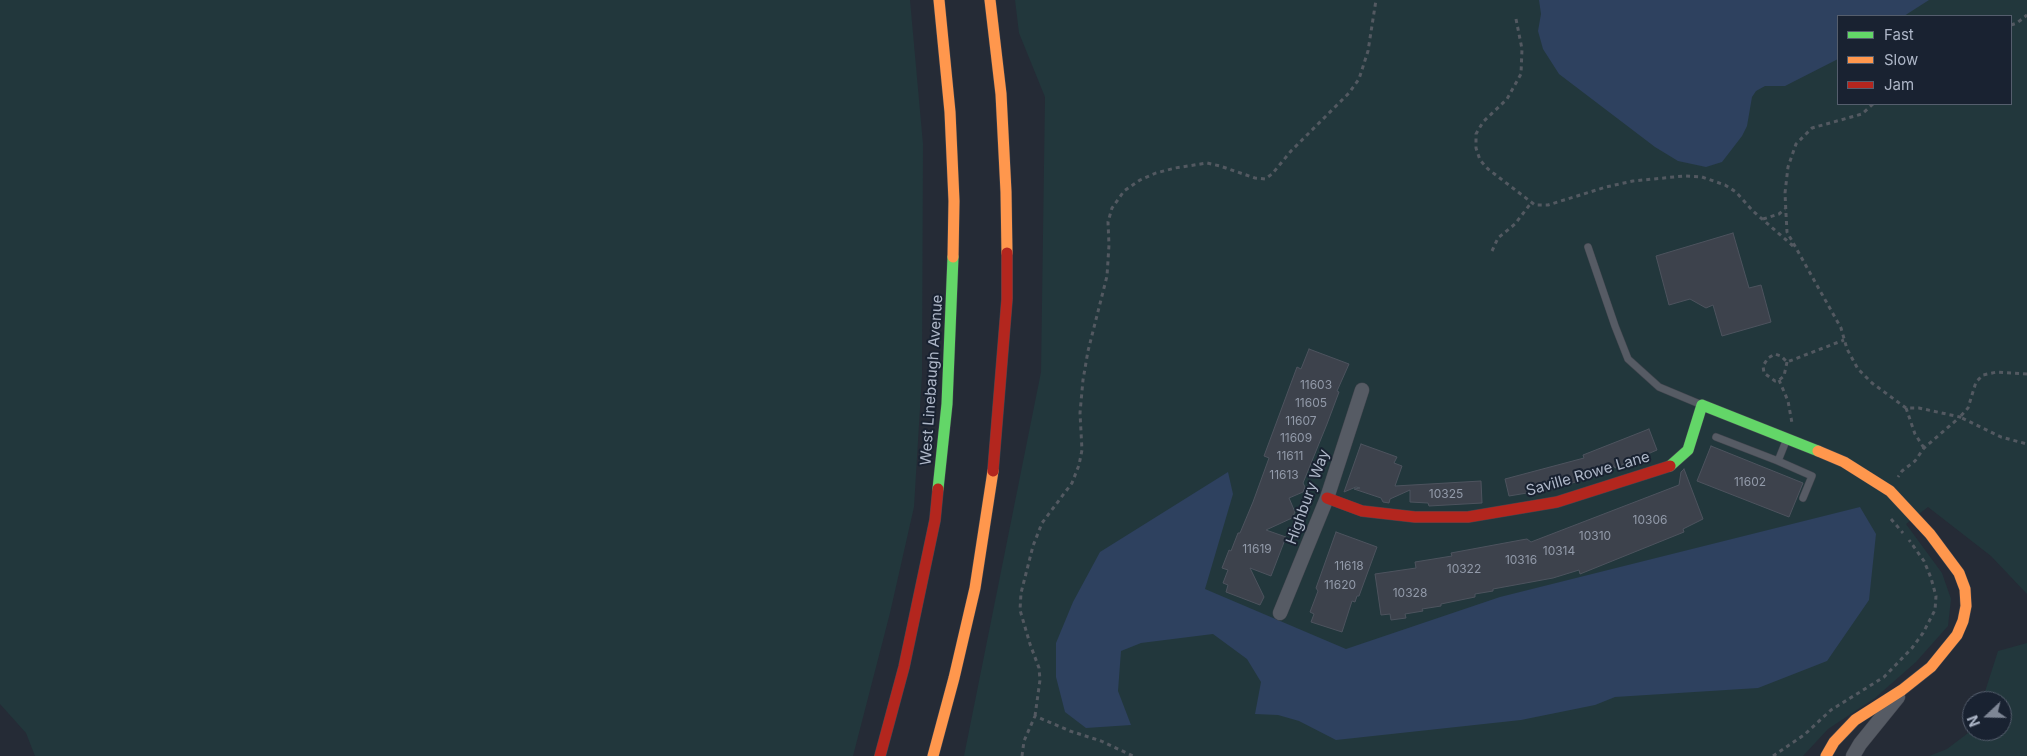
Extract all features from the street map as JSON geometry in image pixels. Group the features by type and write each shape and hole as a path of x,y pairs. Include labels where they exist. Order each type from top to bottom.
{"main road":[{"name":"West Linebaugh Avenue","path":"880,756 904,667 935,520 947,404 953,298 954,202 950,112 939,0"},
{"path":"933,756 975,588 990,496 999,414 1007,299 1006,192 1001,94 990,0"},
{"path":"1702,405 1844,462 1890,491 1930,534 1959,573 1965,589 1966,606 1964,621 1958,634 1931,667 1902,690 1855,720 1834,742 1826,756"},
{"name":"Saville Rowe Lane","path":"1327,498 1362,510 1415,517 1468,517 1557,502 1671,466 1688,450 1702,405"}],"street":[{"name":"Highbury Way","path":"1280,613 1327,498 1362,390"},
{"path":"1853,756 1860,744 1902,690"}],"lane":[{"path":"1588,247 1628,359 1659,387 1702,405"},
{"path":"1716,437 1812,476 1803,498"},
{"path":"1778,461 1787,438"}],"path":[{"path":"1022,756 1024,741 1035,716 1040,680 1039,668 1020,610 1021,593 1033,546 1042,523 1072,483 1079,465 1082,450 1080,413 1083,380 1088,351 1107,276 1108,222 1112,208 1124,191 1140,180 1175,168 1207,163 1255,178 1265,179 1272,174 1291,151 1349,93 1359,79 1368,51 1376,0"},
{"path":"2012,25 2027,15"},
{"path":"1516,19 1522,49 1521,74 1507,98 1483,122 1476,134 1476,148 1480,160 1488,169 1534,205 1548,205 1606,186 1633,181 1684,176 1702,177 1724,185 1736,192 1795,248"},
{"path":"1872,105 1862,114 1812,128 1796,144 1788,167 1785,193 1787,232 1822,291 1841,328 1847,349 1858,369 1872,383 1906,408 1915,434 1924,448"},
{"path":"1492,251 1498,238 1515,224 1531,202"},
{"path":"1763,219 1779,214 1786,208"},
{"path":"1787,362 1844,340"},
{"path":"1775,354 1781,356 1787,362 1784,376 1779,380 1775,381 1764,373 1763,366 1768,358 1775,354"},
{"path":"1773,756 1804,735 1831,710 1884,677 1912,648 1931,621 1936,610 1936,596 1931,578 1914,546 1893,524 1885,500 1902,472 1915,461 1924,448 1968,408 1976,382 1983,375 1997,372 2027,374"},
{"path":"1779,380 1791,412 1792,424 1787,438"},
{"path":"1906,408 1919,408 1960,417 2001,437 2027,444"},
{"path":"1035,716 1070,731 1101,741 1133,756"}],"green space":[{"path":"0,0 910,0 923,144 922,375 914,507 890,613 853,756 35,756 26,733 0,704"},
{"path":"1015,0 2027,0 2027,594 1991,556 1928,507 1906,524 1942,573 1951,599 1948,626 1916,662 1875,698 1828,729 1803,756 964,756 1041,372 1045,97 1019,33"},
{"path":"2027,643 2027,756 1929,756 1947,749 1962,738 1962,741 2012,741 2012,691 1985,691 1998,651"}],"water":[{"path":"1539,0 1929,0 1906,15 1837,15 1837,60 1785,86 1765,86 1756,91 1752,97 1747,126 1742,136 1722,162 1706,167 1678,161 1655,147 1559,74 1543,49 1538,31 1541,14"},
{"path":"1228,472 1233,494 1205,589 1346,649 1500,597 1860,507 1876,534 1869,600 1827,661 1758,688 1615,697 1595,705 1521,720 1336,740 1299,721 1278,715 1255,714 1261,682 1247,659 1213,634 1141,643 1121,651 1118,691 1131,725 1086,728 1065,712 1056,677 1056,643 1073,602 1100,552"}],"building":[{"path":"1733,233 1749,288 1761,285 1771,322 1722,336 1713,305 1706,308 1690,299 1669,305 1656,256"},
{"path":"1309,349 1349,364 1303,483 1305,487 1303,492 1289,498 1295,512 1292,518 1266,530 1286,537 1271,576 1250,568 1264,597 1260,605 1226,592 1228,585 1223,583 1228,570 1222,568 1253,502 1269,458 1264,456 1297,367 1301,369"},
{"path":"1649,429 1657,450 1615,468 1614,466 1607,469 1606,467 1578,478 1579,481 1535,494 1527,495 1527,493 1509,496 1505,479 1584,458 1583,455"},
{"path":"1361,444 1397,457 1394,463 1402,466 1395,486 1481,481 1482,503 1429,506 1428,503 1410,502 1410,490 1390,499 1389,503 1383,502 1381,498 1354,489 1360,488 1356,487 1344,492"},
{"path":"1711,446 1803,483 1789,517 1697,481"},
{"path":"1684,469 1703,519 1683,529 1684,532 1580,574 1579,570 1553,578 1493,589 1493,591 1475,594 1475,597 1405,614 1406,618 1391,620 1390,614 1381,615 1375,574 1416,568 1415,562 1452,556 1451,553 1527,539 1531,542 1679,485 1681,472"},
{"path":"1336,532 1377,547 1359,596 1357,596 1355,602 1352,601 1342,632 1311,622 1314,614 1310,612 1318,591 1316,588"}],"traffic: fast":[{"path":"938,489 947,404 953,257"},
{"path":"1670,466 1688,450 1702,405 1818,451"}],"traffic: slow":[{"path":"939,0 950,112 954,201 953,257"},
{"path":"990,0 1001,94 1007,253"},
{"path":"1818,451 1844,462 1890,491 1930,534 1959,573 1965,589 1966,606 1963,621 1957,635 1931,667 1902,690 1855,720 1834,742 1826,756"},
{"path":"933,756 975,588 993,471"}],"traffic: jam":[{"path":"993,471 1007,299 1007,253"},
{"path":"1327,498 1362,511 1415,517 1468,517 1557,502 1670,466"},
{"path":"880,756 904,667 935,520 938,489"}]}
